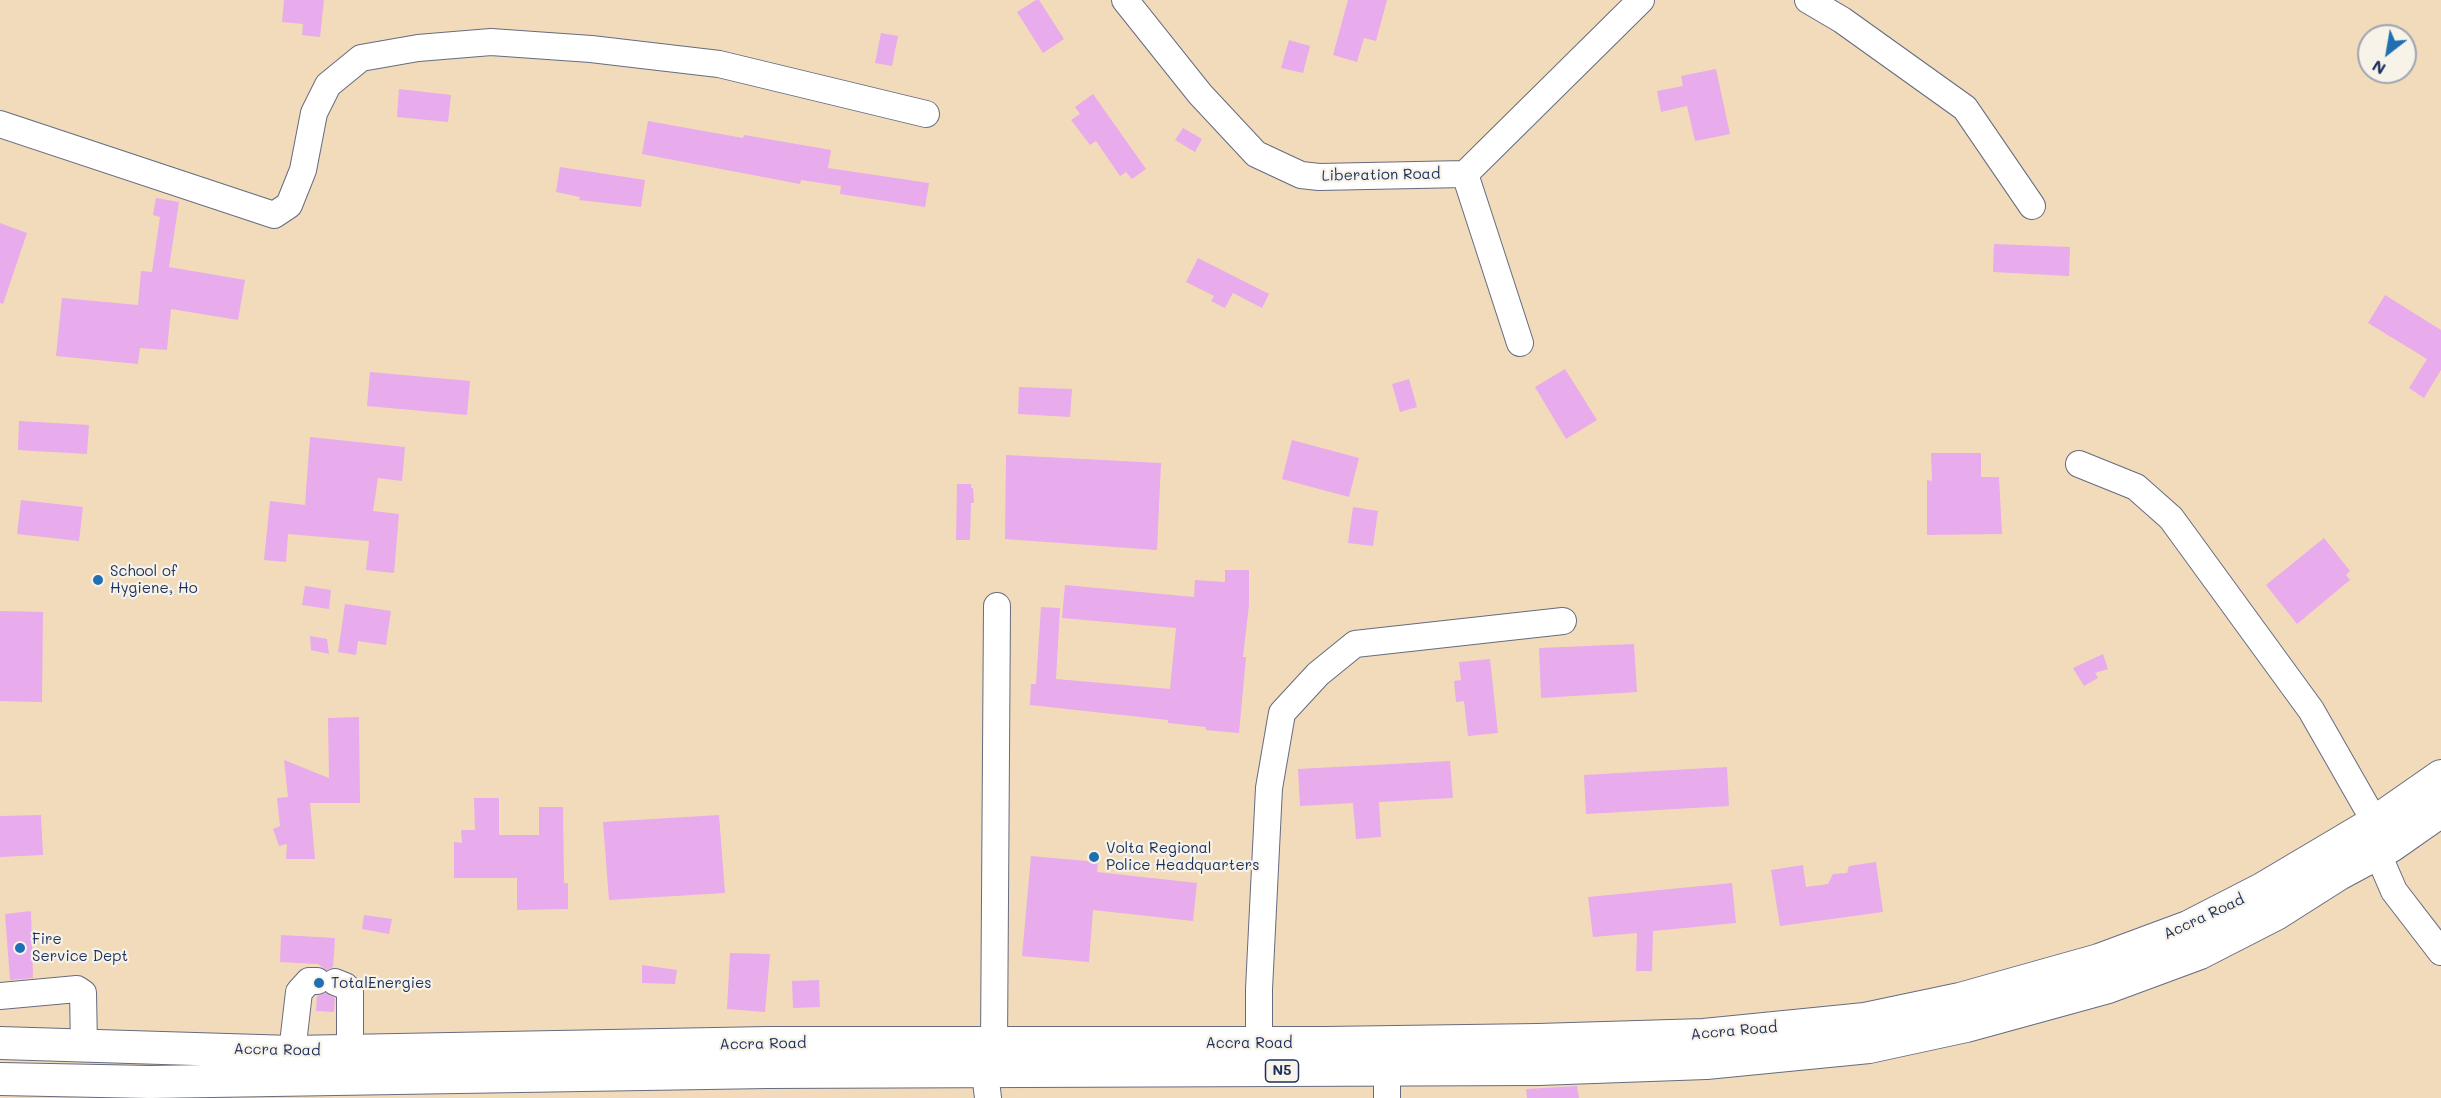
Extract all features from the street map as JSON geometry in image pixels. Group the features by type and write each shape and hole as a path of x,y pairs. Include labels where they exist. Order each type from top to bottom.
{"main road":[{"name":"Accra Road","path":"0,1043 292,1052 768,1043 989,1071 1259,1043 1538,1041 1704,1035 1864,1019 1960,999 2099,960 2188,927 2262,889 2375,822 2441,776"},
{"name":"Accra Road","path":"0,1079 415,1088 768,1072 989,1071 1387,1084 1538,1069 1706,1063 1869,1047 1956,1029 2108,987 2200,953 2276,914 2339,874 2378,854 2441,811"}],"street":[{"name":"Liberation Road","path":"1125,0 1200,94 1256,154 1301,175 1319,177 1465,174"},
{"path":"1520,343 1465,174 1641,0"},
{"path":"1809,0 1842,20 1965,108 2032,206"},
{"path":"0,124 274,215 290,205 303,170 314,113 328,85 361,58 418,48 491,42 591,49 719,64 926,114"},
{"path":"2079,464 2136,487 2171,518 2311,710 2375,822"},
{"path":"989,1071 997,606"},
{"path":"1259,1043 1259,989 1269,788 1282,713 1318,674 1354,644 1563,621"},
{"path":"2378,854 2394,891 2441,952"},
{"path":"292,1052 299,992 309,981 345,986 350,991 350,1051"},
{"path":"0,996 77,989 83,993 84,1046"}],"building":[{"path":"284,0 324,0 320,37 302,35 303,24 282,22"},
{"path":"1039,0 1064,39 1043,53 1017,12"},
{"path":"1348,0 1387,0 1376,41 1364,38 1357,62 1333,55"},
{"path":"881,33 898,36 892,66 875,63"},
{"path":"1289,40 1310,46 1303,73 1281,68"},
{"path":"1716,69 1730,134 1695,141 1687,106 1661,112 1657,91 1683,86 1681,76"},
{"path":"399,89 451,95 448,122 397,117"},
{"path":"1093,94 1146,169 1132,179 1126,172 1120,176 1096,141 1090,145 1071,120 1080,114 1075,107"},
{"path":"648,121 743,138 744,135 831,150 828,168 929,183 925,207 840,194 841,186 801,180 800,184 642,154"},
{"path":"1183,128 1202,139 1195,152 1175,140"},
{"path":"560,167 645,180 641,207 579,200 580,197 556,192"},
{"path":"156,198 179,202 169,267 245,280 238,320 171,309 167,350 140,348 138,364 56,356 62,298 138,305 141,271 152,272 160,217 153,215"},
{"path":"0,223 27,233 3,304 0,303"},
{"path":"1994,244 2070,247 2069,276 1993,272"},
{"path":"1198,258 1269,294 1262,308 1233,293 1225,308 1211,301 1214,296 1186,282"},
{"path":"2385,295 2441,330 2441,370 2424,398 2409,388 2427,359 2368,323"},
{"path":"1565,369 1597,420 1566,439 1535,387"},
{"path":"370,372 470,381 467,415 367,406"},
{"path":"1409,379 1417,407 1400,412 1392,384"},
{"path":"1019,387 1072,389 1070,417 1018,414"},
{"path":"19,421 89,425 87,454 18,450"},
{"path":"310,437 405,447 402,481 378,478 373,511 399,514 394,573 366,570 369,541 288,534 286,562 264,560 270,501 305,505"},
{"path":"1292,440 1359,458 1349,497 1282,479"},
{"path":"1931,453 1981,453 1981,477 1999,477 2002,534 1927,535 1927,480 1932,481"},
{"path":"1006,455 1161,463 1157,550 1005,539"},
{"path":"957,484 971,484 973,488 974,503 971,503 970,540 956,540"},
{"path":"21,500 83,507 79,541 17,534"},
{"path":"1353,507 1378,511 1373,546 1348,543"},
{"path":"2324,538 2350,571 2346,575 2350,580 2297,624 2266,585"},
{"path":"1225,570 1249,570 1249,605 1243,657 1246,657 1239,733 1206,730 1206,727 1168,723 1168,720 1030,705 1031,684 1036,684 1041,607 1060,608 1056,679 1170,689 1176,628 1062,618 1065,585 1194,597 1195,580 1225,582"},
{"path":"305,586 331,590 329,609 302,605"},
{"path":"345,604 391,611 386,645 358,641 356,655 338,652"},
{"path":"0,611 43,612 42,702 0,701"},
{"path":"310,636 327,639 329,654 311,650"},
{"path":"1634,644 1637,692 1541,698 1539,648"},
{"path":"2103,654 2108,669 2095,673 2098,678 2084,686 2073,668"},
{"path":"1490,659 1498,733 1468,736 1464,701 1456,702 1454,681 1461,680 1459,662"},
{"path":"359,717 360,803 310,803 315,859 286,859 287,844 279,846 273,829 280,826 277,798 288,797 284,760 329,778 328,718"},
{"path":"1450,761 1453,798 1379,802 1381,837 1356,839 1353,803 1300,806 1298,769"},
{"path":"1727,767 1729,806 1586,814 1584,775"},
{"path":"474,798 499,798 499,835 539,835 539,807 563,807 564,883 568,883 568,909 517,910 517,878 454,878 454,842 462,843 461,830 475,830"},
{"path":"41,815 43,855 0,857 0,816"},
{"path":"719,815 725,893 609,900 603,822"},
{"path":"1031,856 1098,862 1097,872 1197,883 1193,921 1093,910 1089,962 1022,956"},
{"path":"1876,862 1883,912 1780,926 1771,870 1803,865 1806,887 1828,884 1833,874 1847,873 1849,866"},
{"path":"1732,883 1736,923 1653,931 1652,971 1636,971 1637,933 1593,937 1588,897"},
{"name":"Fire Service Dept","path":"31,911 33,978 10,980 5,914"},
{"path":"364,915 392,919 389,934 362,929"},
{"path":"281,935 335,938 333,967 326,970 318,964 280,962"},
{"path":"730,953 770,954 765,1012 727,1009"},
{"path":"642,965 677,970 675,984 642,983"},
{"path":"819,980 820,1007 793,1008 792,981"},
{"path":"326,993 335,998 334,1012 316,1011 317,996"},
{"path":"1577,1086 1579,1098 1527,1098 1526,1089"}],"place":[{"name":"School of Hygiene, Ho","path":"98,580"},
{"name":"Volta Regional Police Headquarters","path":"1094,857"},
{"name":"Fire Service Dept","path":"20,948"},
{"name":"TotalEnergies","path":"319,983"}]}
